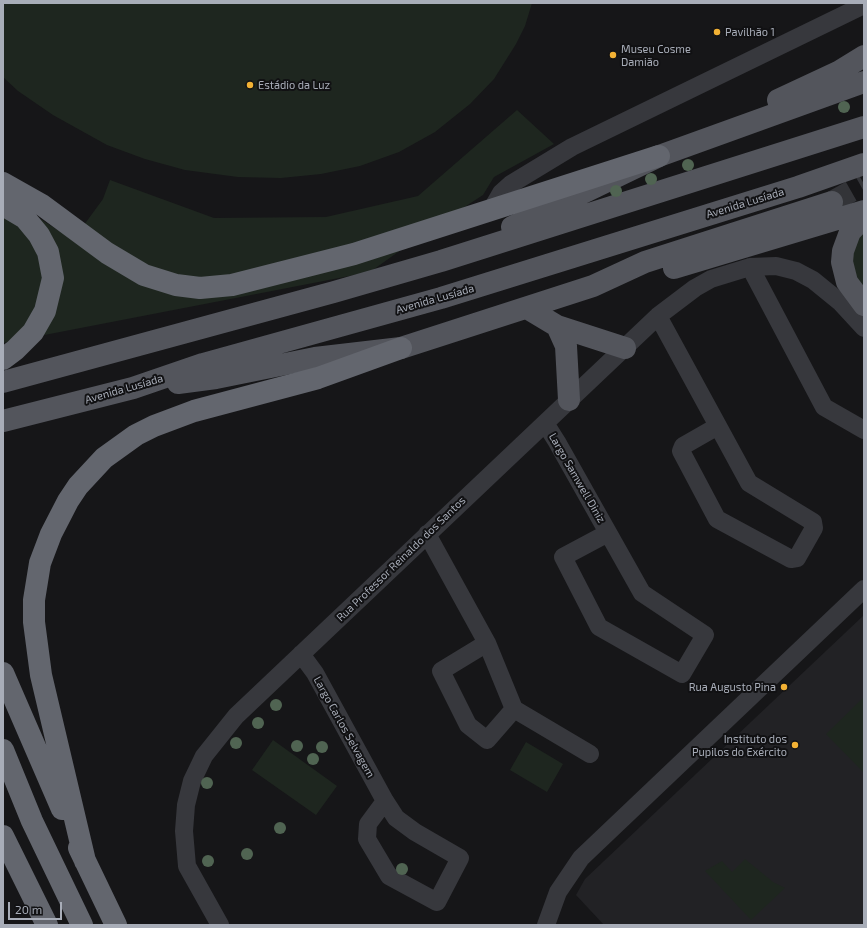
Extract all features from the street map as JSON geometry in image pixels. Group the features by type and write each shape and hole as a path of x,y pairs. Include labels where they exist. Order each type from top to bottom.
{"highway":[{"path":"3,183 42,205 107,253 144,275 176,285 200,288 232,285 354,254 490,212 659,156"},
{"path":"3,205 25,218 39,236 48,252 53,278 45,311 33,332 3,359"},
{"path":"85,861 41,676 34,622 34,600 40,564 51,534 68,501 78,486 104,458 136,435 154,426 194,411 318,378 402,348"},
{"path":"3,673 85,861 116,925"},
{"path":"3,750 32,821 82,925"},
{"path":"3,838 47,925"}],"main road":[{"path":"724,133 783,96 838,72 864,56"},
{"path":"441,261 659,156 864,82"},
{"path":"3,382 334,292 441,261 864,127"},
{"name":"Avenida Lusíada","path":"3,421 133,388 203,364 441,298 798,187 864,164"},
{"path":"133,388 216,378 315,358 402,348 593,286 645,262 832,202"},
{"path":"593,286 650,276 864,211"},
{"path":"864,217 850,232 843,251 842,262 847,282 864,305"},
{"path":"526,308 557,326 626,348"},
{"path":"557,326 567,353 569,400"}],"street":[{"path":"490,212 501,193 511,184 572,147 864,5"},
{"name":"Rua Professor Reinaldo dos Santos","path":"220,925 187,866 184,831 186,805 192,781 204,756 236,716 569,400 626,348 658,316 701,285 729,272 750,267 776,266 804,275 840,302 864,328"},
{"path":"750,267 824,407 864,430"},
{"path":"658,316 718,426 748,483 813,522 814,528 797,558 791,559 717,519 680,451 683,446 718,426"},
{"name":"Largo Samwell Diniz","path":"545,424 608,533 642,593 705,635 682,674 600,627 563,557 608,533"},
{"path":"427,534 487,643 514,709 590,754"},
{"path":"546,925 558,892 581,858 864,589"},
{"path":"487,643 441,671 468,725 487,740 514,709"},
{"name":"Largo Carlos Selvagem","path":"301,654 314,672 385,801 396,818 415,832 460,858 437,902 389,876 367,839 368,824 385,801"}],"shaded area":[{"name":"Estádio da Luz","path":"3,3 532,3 525,26 516,44 494,79 470,104 435,132 399,152 360,166 321,174 281,178 238,177 185,170 145,159 107,145 53,115 18,91 3,77"},
{"path":"517,110 554,144 494,177 483,195 426,232 370,272 3,343 3,197 19,205 73,240 103,199 110,180 214,218 326,217 418,196"},
{"path":"864,230 864,291 853,273 852,252 861,232"},
{"name":"Instituto dos Pupilos do Exército","path":"864,615 864,925 604,925 576,895 585,879"},
{"path":"864,697 864,773 826,734"},
{"path":"273,740 337,786 316,815 252,770"},
{"path":"526,742 563,764 547,792 510,770"},
{"path":"745,859 773,882 785,888 751,920 705,871 722,861 732,872"}],"tunnel":[{"path":"832,202 864,184"}],"place":[{"name":"Pavilhão 1","path":"717,32"},
{"name":"Museu Cosme Damião","path":"613,55"},
{"name":"Estádio da Luz","path":"250,85"},
{"name":"Rua Augusto Pina","path":"784,687"},
{"name":"Instituto dos Pupilos do Exército","path":"795,745"}]}
